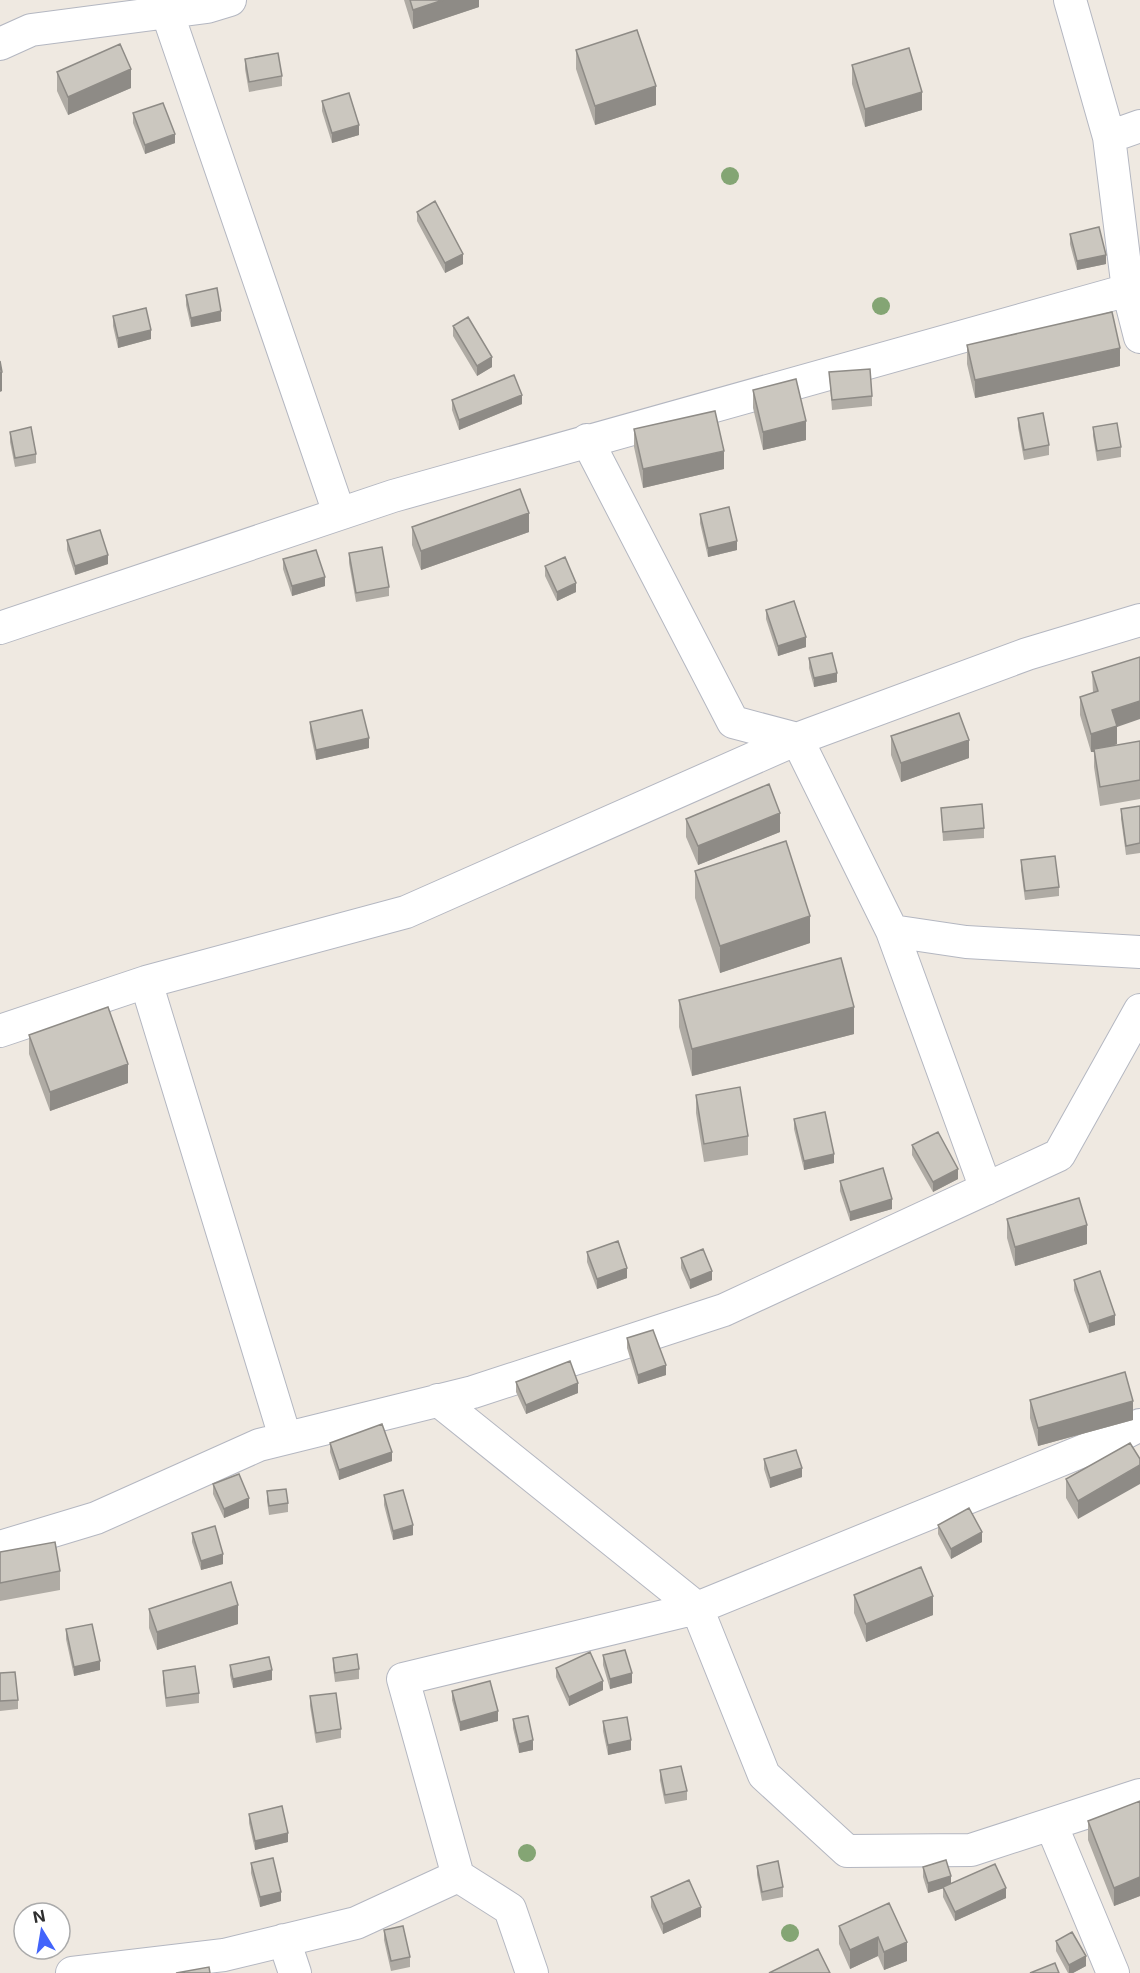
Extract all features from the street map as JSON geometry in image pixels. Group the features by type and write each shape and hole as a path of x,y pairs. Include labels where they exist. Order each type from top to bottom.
{"street":[{"path":"0,44 31,30 166,6 207,7 230,0"},
{"path":"1070,0 1109,137 1128,290 1140,337"},
{"path":"166,6 339,513"},
{"path":"1109,137 1140,126"},
{"path":"0,628 393,496 1128,290"},
{"path":"587,440 733,722 797,739 891,931 986,1189"},
{"path":"0,1031 146,982 406,912 797,739 1027,654 1140,620"},
{"path":"891,931 966,942 1140,952"},
{"path":"146,982 285,1437"},
{"path":"0,1547 96,1518 259,1445 473,1392 724,1310 1059,1155 1140,1010"},
{"path":"438,1400 697,1608 764,1774 847,1851 971,1850 1140,1795"},
{"path":"531,1973 510,1910 458,1876 403,1679 697,1608 1117,1437 1140,1425"},
{"path":"1052,1824 1113,1973"},
{"path":"72,1973 224,1955 356,1923 458,1876"},
{"path":"284,1940 295,1973"}],"building":[{"path":"410,0 443,0 413,10"},
{"path":"637,30 656,86 595,106 576,50"},
{"path":"120,44 131,69 68,97 57,72"},
{"path":"909,48 922,92 865,109 852,65"},
{"path":"278,53 282,76 249,82 245,59"},
{"path":"349,93 359,125 332,133 322,101"},
{"path":"163,103 175,134 145,145 133,113"},
{"path":"435,201 463,254 445,263 417,212"},
{"path":"1099,227 1106,255 1077,261 1070,234"},
{"path":"217,288 221,311 191,318 186,295"},
{"path":"146,308 151,330 118,338 113,316"},
{"path":"1112,312 1120,348 975,380 967,345"},
{"path":"468,317 492,357 477,366 453,326"},
{"path":"870,369 872,396 832,400 829,372"},
{"path":"514,375 522,395 459,420 452,400"},
{"path":"796,379 806,421 763,432 753,390"},
{"path":"715,411 724,451 643,469 634,429"},
{"path":"1043,413 1049,445 1024,450 1018,418"},
{"path":"1117,423 1121,447 1097,451 1093,427"},
{"path":"31,427 36,454 15,458 10,432"},
{"path":"520,489 529,513 421,551 412,527"},
{"path":"729,507 737,541 708,548 700,514"},
{"path":"100,530 108,555 75,566 67,540"},
{"path":"382,547 389,587 356,593 349,553"},
{"path":"316,550 325,577 292,586 283,559"},
{"path":"565,557 576,583 557,592 545,566"},
{"path":"794,601 806,637 778,646 766,610"},
{"path":"832,653 837,673 814,678 809,658"},
{"path":"1140,657 1140,701 1112,710 1117,726 1091,734 1080,697 1098,691 1092,672"},
{"path":"362,710 369,738 316,750 310,722"},
{"path":"959,713 969,740 901,763 891,736"},
{"path":"1140,741 1140,780 1100,787 1094,749"},
{"path":"769,784 780,813 698,846 686,819"},
{"path":"982,804 984,828 943,832 941,808"},
{"path":"1140,806 1140,843 1126,846 1121,809"},
{"path":"786,841 810,916 720,946 695,871"},
{"path":"1055,856 1059,887 1025,891 1021,860"},
{"path":"841,958 854,1007 692,1049 679,1000"},
{"path":"108,1007 128,1064 50,1092 29,1035"},
{"path":"740,1087 748,1136 704,1144 696,1095"},
{"path":"825,1112 834,1154 804,1161 794,1119"},
{"path":"938,1132 958,1169 933,1182 912,1145"},
{"path":"883,1168 892,1199 850,1212 840,1181"},
{"path":"1079,1198 1087,1225 1015,1247 1007,1219"},
{"path":"618,1241 627,1268 597,1279 587,1252"},
{"path":"703,1249 712,1271 690,1280 681,1258"},
{"path":"1100,1271 1115,1315 1089,1324 1074,1280"},
{"path":"653,1330 666,1365 638,1375 627,1338"},
{"path":"570,1361 578,1383 526,1405 516,1382"},
{"path":"1125,1372 1133,1401 1038,1428 1030,1400"},
{"path":"382,1424 392,1452 339,1470 330,1443"},
{"path":"1130,1443 1140,1459 1140,1465 1078,1501 1066,1479"},
{"path":"796,1450 802,1468 770,1478 764,1459"},
{"path":"239,1474 249,1498 224,1509 213,1484"},
{"path":"286,1489 288,1503 269,1506 267,1491"},
{"path":"403,1490 413,1525 393,1531 384,1495"},
{"path":"969,1508 982,1532 951,1549 938,1525"},
{"path":"215,1526 223,1554 201,1561 192,1533"},
{"path":"55,1542 60,1571 0,1583 0,1552"},
{"path":"921,1567 933,1596 866,1624 854,1595"},
{"path":"231,1582 238,1605 157,1632 149,1609"},
{"path":"92,1624 100,1661 74,1667 66,1629"},
{"path":"625,1650 632,1673 610,1679 603,1655"},
{"path":"590,1652 603,1681 569,1697 556,1668"},
{"path":"357,1654 359,1669 335,1673 333,1658"},
{"path":"269,1657 272,1670 233,1679 230,1665"},
{"path":"195,1666 199,1693 166,1698 163,1671"},
{"path":"15,1672 18,1700 0,1701 0,1673"},
{"path":"490,1681 498,1711 460,1722 452,1691"},
{"path":"336,1693 341,1729 316,1733 310,1696"},
{"path":"528,1716 533,1740 519,1744 513,1719"},
{"path":"627,1717 631,1740 608,1745 603,1721"},
{"path":"681,1766 687,1791 665,1795 660,1770"},
{"path":"1140,1801 1140,1877 1114,1888 1088,1821"},
{"path":"282,1806 288,1833 255,1841 249,1814"},
{"path":"273,1858 281,1892 260,1897 251,1863"},
{"path":"946,1860 951,1876 928,1883 923,1867"},
{"path":"778,1861 783,1887 762,1892 757,1866"},
{"path":"995,1864 1006,1888 955,1912 943,1887"},
{"path":"689,1880 701,1907 663,1924 651,1897"},
{"path":"889,1903 907,1942 884,1952 878,1937 850,1950 839,1926"},
{"path":"403,1926 410,1957 391,1961 384,1930"},
{"path":"1072,1932 1086,1956 1069,1965 1056,1941"},
{"path":"818,1949 830,1973 769,1973"},
{"path":"1055,1963 1059,1973 1030,1973"},
{"path":"209,1967 210,1973 176,1973"}]}
